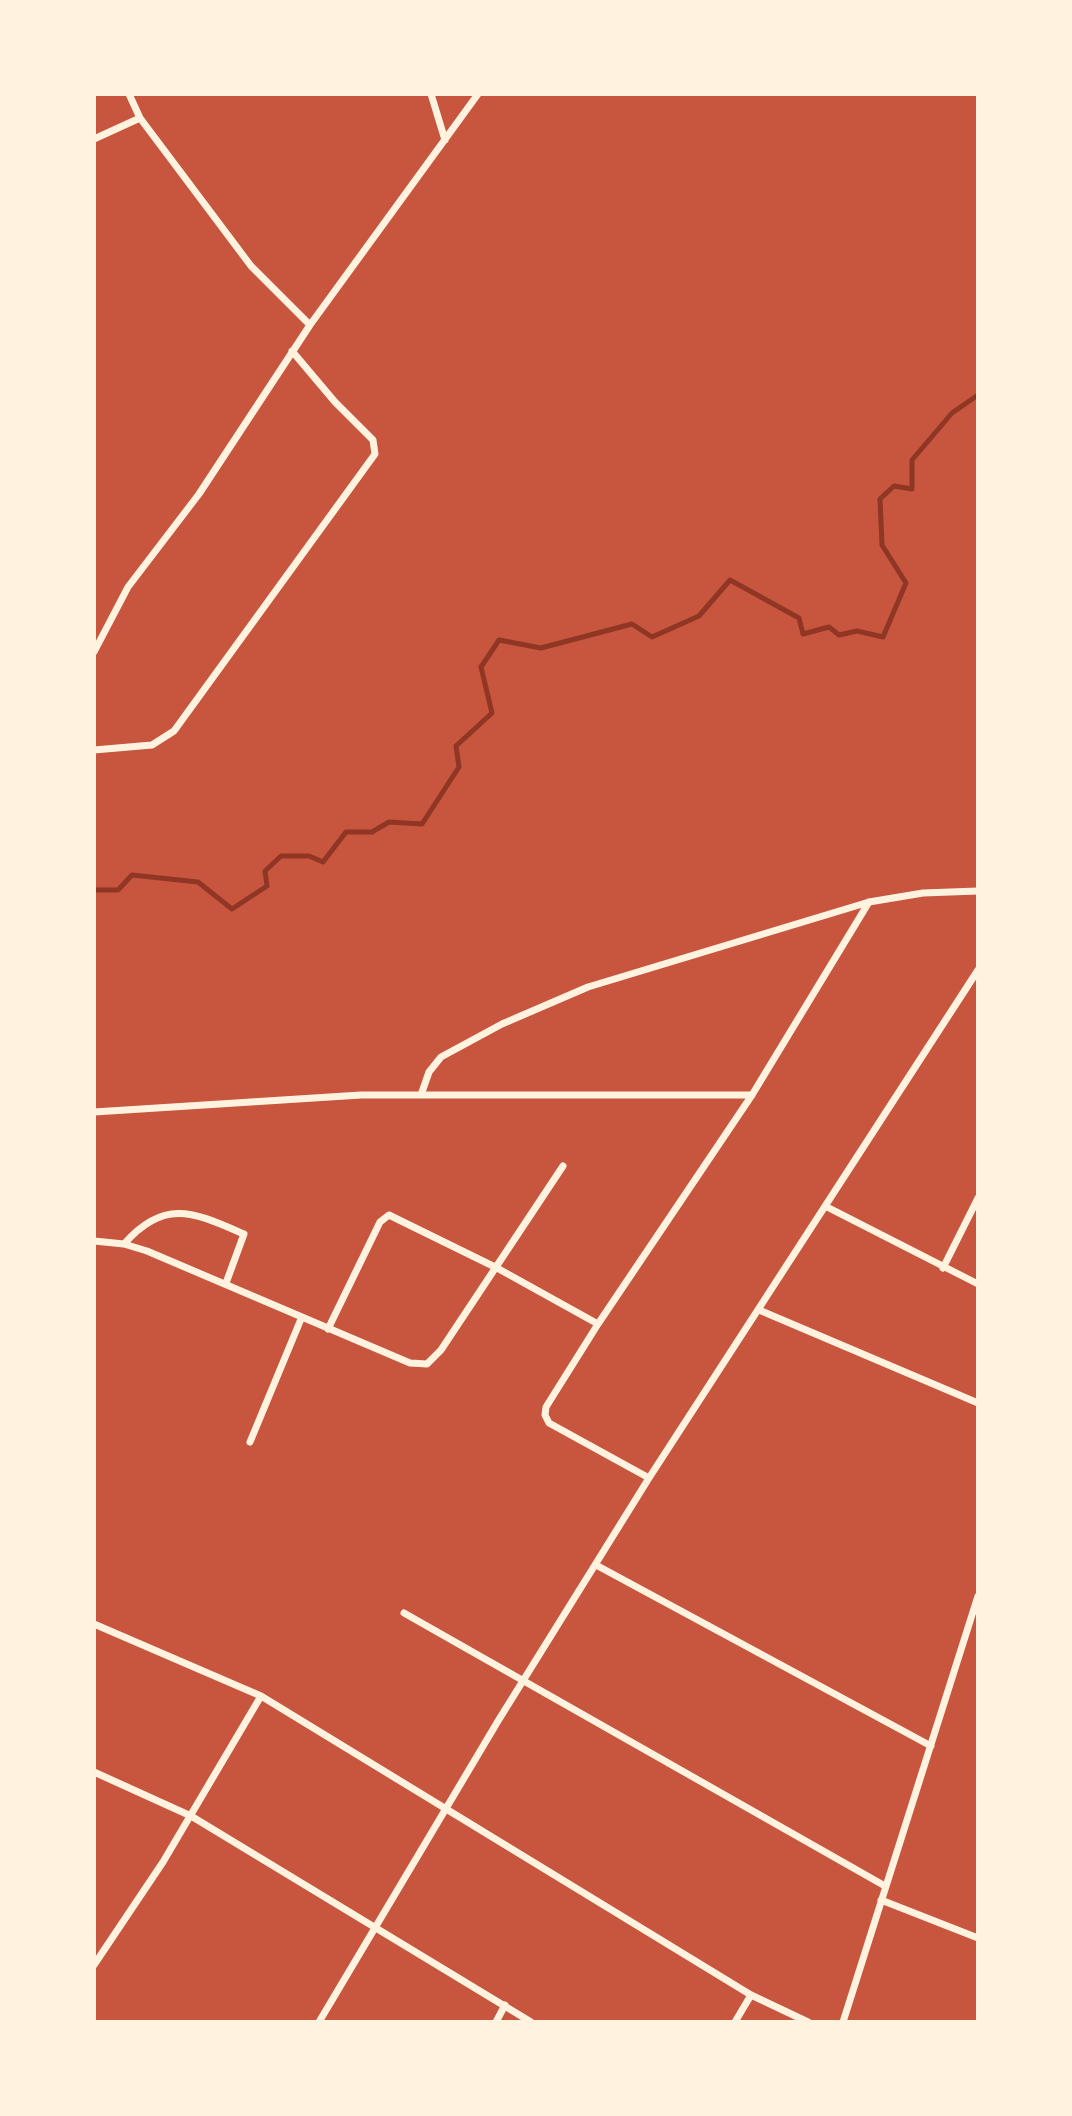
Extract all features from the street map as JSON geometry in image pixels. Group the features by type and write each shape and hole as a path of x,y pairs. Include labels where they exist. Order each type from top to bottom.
{"street":[{"path":"129,94 140,118 251,266 310,325"},
{"path":"431,94 445,140"},
{"path":"94,652 128,587 224,459 310,325 478,94"},
{"path":"94,139 140,118"},
{"path":"94,750 152,745 174,732 375,454 373,440 335,402 292,351"},
{"path":"421,1095 429,1073 441,1057 548,1003 588,987 869,902 923,893 978,891"},
{"path":"649,1478 549,1423 545,1415 551,1398 752,1095 869,902"},
{"path":"319,2021 649,1478 978,970"},
{"path":"94,1112 307,1098 421,1095 752,1095"},
{"path":"94,1241 124,1244 226,1283 301,1318 410,1363 427,1364 441,1350 563,1166"},
{"path":"943,1268 978,1198"},
{"path":"827,1207 978,1284"},
{"path":"124,1244 144,1224 157,1217 173,1212 201,1216 244,1234 226,1283"},
{"path":"328,1329 380,1222 386,1216 394,1217 497,1268 598,1324"},
{"path":"759,1310 978,1403"},
{"path":"250,1443 301,1318"},
{"path":"596,1565 931,1746"},
{"path":"843,2021 978,1596"},
{"path":"404,1613 885,1886"},
{"path":"94,1624 261,1696 751,1995 808,2021"},
{"path":"94,1965 191,1816 261,1696"},
{"path":"94,1772 191,1816 375,1930 531,2021"},
{"path":"881,1900 978,1938"},
{"path":"735,2021 751,1995"},
{"path":"496,2021 505,2005"}],"waterway":[{"path":"94,890 118,890 132,875 198,882 232,909 267,886 265,871 281,856 309,856 323,862 346,832 372,832 389,822 422,824 459,767 456,746 492,713 481,667 499,640 541,648 632,624 652,637 699,616 730,580 799,618 803,634 829,627 839,635 857,631 883,637 906,583 882,545 880,499 894,486 912,489 912,460 952,413 978,395"}]}
